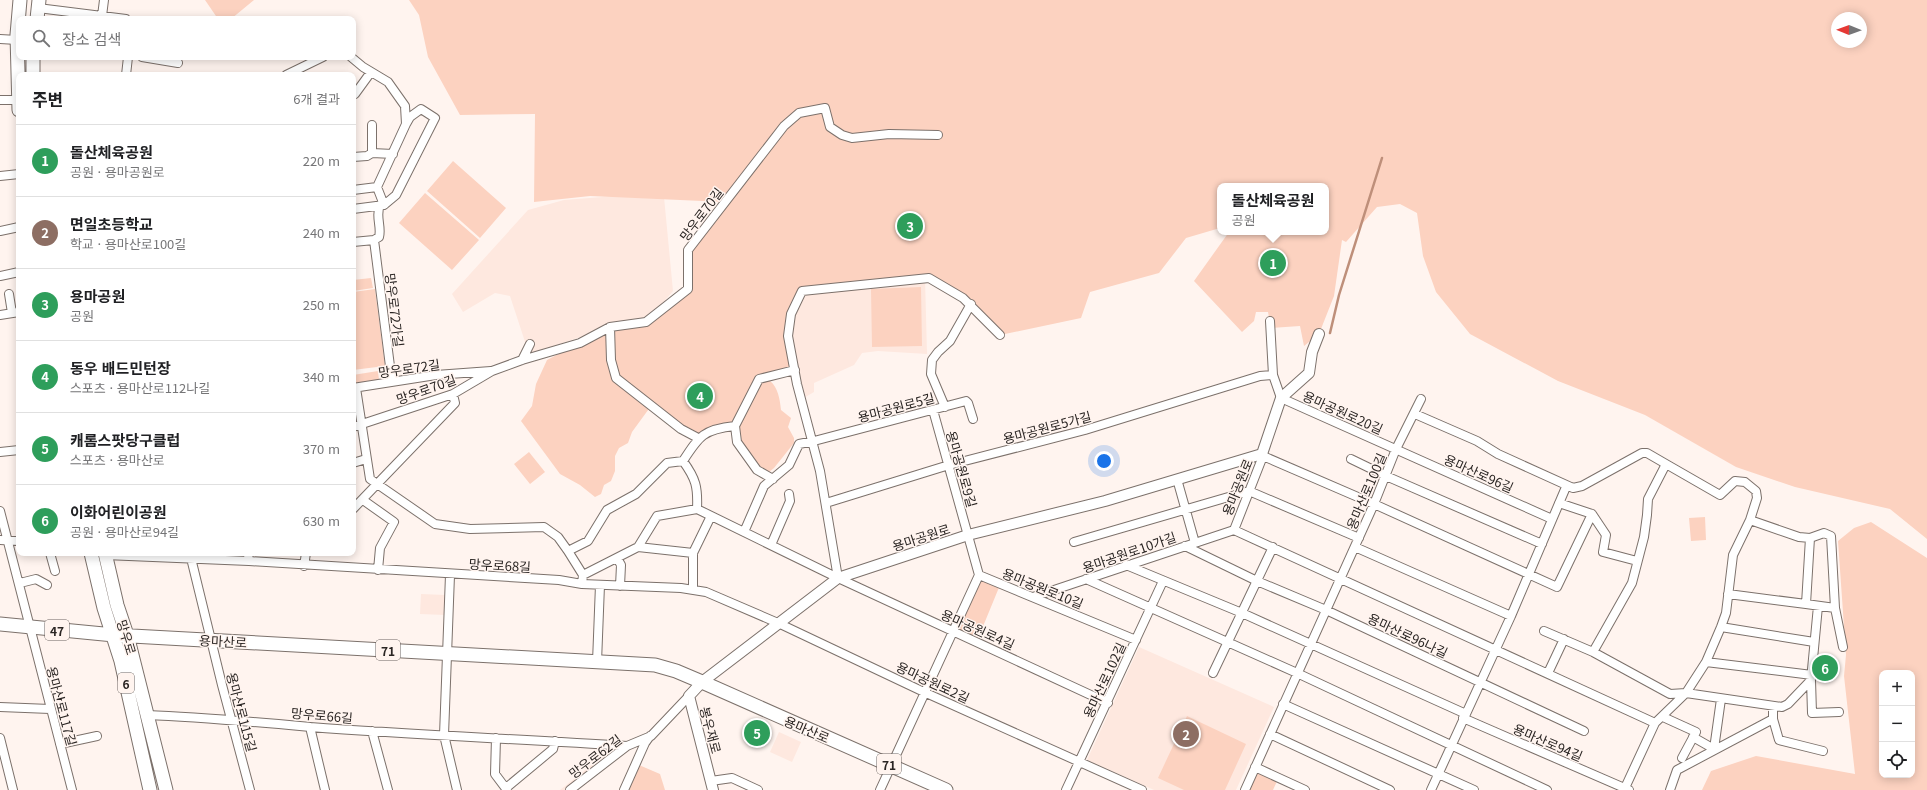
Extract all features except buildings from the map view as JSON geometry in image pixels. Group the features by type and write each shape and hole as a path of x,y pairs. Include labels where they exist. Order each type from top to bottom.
{"main road":[{"path":"19,16 20,0"},
{"path":"17,60 18,72"},
{"path":"33,72 34,60"},
{"name":"망우로","path":"92,556 104,608 114,635 150,790"},
{"name":"망우로","path":"105,556 166,790"},
{"name":"용마산로","path":"0,624 114,635 656,665 676,671 702,682 946,790"}],"street":[{"path":"38,9 102,16 104,0"},
{"path":"0,39 16,36"},
{"path":"126,72 128,60"},
{"path":"165,60 178,63"},
{"path":"299,72 318,60"},
{"path":"355,60 388,82 405,106 406,124"},
{"path":"356,94 371,72"},
{"path":"0,100 16,104"},
{"name":"망우로70길","path":"356,426 453,394 492,371 522,360 580,343 610,327 646,322 688,289 688,250 784,126 799,113 825,108 830,127 840,135 852,138 889,134 938,135"},
{"path":"356,209 382,205 396,196 435,118 421,109 410,117 377,187 382,205 378,216 380,235 374,240 356,242"},
{"path":"372,125 372,152"},
{"path":"356,157 367,156 372,152 393,154"},
{"path":"0,176 16,174"},
{"path":"356,190 377,187"},
{"path":"0,231 16,228"},
{"name":"망우로72가길","path":"374,240 392,382"},
{"path":"0,276 16,273"},
{"path":"838,578 814,441 795,370 788,336 791,314 802,290 929,278 970,304 1000,335"},
{"path":"0,315 16,312 10,294"},
{"path":"945,407 931,374 932,360 950,341 970,304"},
{"path":"1270,321 1273,375 1281,398"},
{"path":"610,327 611,360 616,378 681,429 698,438"},
{"name":"용마공원로","path":"1234,530 1262,455 1281,398 1309,373 1312,352 1319,334"},
{"path":"522,360 530,344"},
{"path":"744,532 764,486 774,478 757,470 752,464 738,444 735,426 759,379 795,370"},
{"name":"망우로72길","path":"356,388 436,375 492,371"},
{"name":"용마공원로5가길","path":"826,503 949,465 1085,430 1260,376 1273,375"},
{"path":"356,394 369,478 435,524 470,529 544,527 558,537 568,551 583,575 582,584"},
{"path":"356,506 426,435 455,403 453,394"},
{"name":"용마공원로20길","path":"1281,398 1396,449"},
{"name":"용마산로100길","path":"1245,790 1340,577 1359,538 1396,449 1415,414 1421,399"},
{"name":"용마공원로5길","path":"774,478 789,465 798,444 967,401 972,419"},
{"name":"용마공원로9길","path":"933,410 968,535"},
{"path":"1415,414 1477,441 1498,454 1566,487 1575,488 1582,486 1642,453 1647,453 1666,464 1648,499 1647,515 1632,583 1593,652"},
{"path":"568,551 588,541 607,510 636,494 667,463 683,461 698,438 719,427 735,426"},
{"name":"용마산로96길","path":"1396,449 1552,519"},
{"path":"0,452 16,450"},
{"path":"1262,455 1556,587 1592,514"},
{"name":"용마공원로","path":"702,682 838,578 968,535 1105,500 1262,455"},
{"path":"356,462 366,459"},
{"path":"1351,459 1386,476 1542,544"},
{"path":"583,575 638,547 657,516 697,509 697,487 692,474 683,461"},
{"name":"용마산로94길","path":"1126,565 1242,613 1626,789 1656,723 1686,694 1706,662 1726,613 1733,555 1750,520 1757,494 1756,491 1746,483 1738,481 1732,482 1720,495 1666,464"},
{"path":"1177,479 1194,542"},
{"path":"1431,790 1464,715 1511,616 1566,487"},
{"path":"1074,542 1249,491 1359,538"},
{"path":"771,545 790,502 789,494"},
{"path":"363,500 394,522 380,548 378,570"},
{"path":"1559,504 1592,514 1606,535 1603,552 1637,561"},
{"name":"용마공원로4길","path":"697,509 838,578 1108,703"},
{"name":"용마산로117길","path":"0,511 4,540 20,582 50,709 72,790"},
{"path":"693,590 693,553 711,516"},
{"path":"1750,520 1796,536 1810,538 1824,533 1829,534 1832,538 1835,608 1844,647"},
{"path":"1234,530 1340,577 1656,723"},
{"name":"용마공원로10가길","path":"1033,597 1194,542 1234,530"},
{"path":"880,790 926,693 979,575 968,535"},
{"path":"1806,604 1810,538"},
{"path":"4,540 16,541"},
{"path":"1185,546 1257,581 1326,610"},
{"path":"638,547 693,553"},
{"path":"1213,673 1273,547"},
{"path":"1355,547 1511,616"},
{"path":"51,556 55,571"},
{"name":"망우로68길","path":"191,556 249,557 304,566 559,580 582,584 693,590 706,592 778,623"},
{"name":"용마산로115길","path":"191,556 230,719 250,790"},
{"path":"304,566 306,556"},
{"path":"617,558 620,565 620,586"},
{"path":"450,575 444,735 457,790"},
{"name":"용마공원로10길","path":"979,575 1136,640"},
{"path":"20,582 36,579 47,585"},
{"path":"1086,579 1227,644 1297,673 1548,790"},
{"name":"용마산로102길","path":"1067,790 1163,581"},
{"path":"597,662 600,585"},
{"path":"1728,594 1835,608"},
{"path":"1818,606 1811,678 1812,713 1839,712"},
{"name":"용마산로96나길","path":"1326,610 1480,682"},
{"name":"용마공원로2길","path":"778,623 926,693 1080,762"},
{"path":"1721,628 1814,642"},
{"path":"1544,630 1593,652 1666,692 1674,694 1686,694 1782,707 1788,704 1811,678"},
{"path":"1548,673 1564,639"},
{"path":"1706,662 1811,678"},
{"name":"봉우재로","path":"702,682 689,696 712,785"},
{"path":"1480,682 1584,731"},
{"name":"망우로62길","path":"570,790 627,746 650,736 689,696"},
{"path":"1714,749 1721,699"},
{"path":"1283,704 1474,790"},
{"path":"0,706 50,709"},
{"path":"1773,706 1773,719 1780,740 1823,751"},
{"name":"망우로66길","path":"146,715 230,719 310,727 372,731 627,746"},
{"path":"1663,717 1696,732 1682,758"},
{"path":"1670,790 1677,770 1773,719"},
{"path":"310,727 325,790"},
{"path":"372,731 388,790"},
{"path":"1270,734 1390,790"},
{"path":"60,744 97,736"},
{"path":"624,790 645,743 650,736"},
{"path":"1693,737 1714,749"},
{"path":"0,738 14,790"},
{"path":"496,738 494,774 506,789 553,749 554,742"},
{"path":"1080,762 1142,790"},
{"path":"1255,767 1305,790"},
{"path":"712,785 732,778 758,790"}],"shaded area":[{"path":"205,0 254,0 235,16 216,16"},
{"path":"409,0 1927,0 1927,539 1890,509 1795,487 1736,467 1645,415 1558,381 1470,334 1436,292 1423,256 1417,213 1400,204 1377,207 1346,242 1342,240 1334,296 1319,334 1304,346 1300,326 1271,328 1268,312 1256,312 1254,321 1242,332 1194,281 1227,235 1329,235 1329,183 1217,183 1217,229 1186,238 1159,273 1090,292 1081,318 1000,335 963,298 929,278 803,291 788,336 795,370 759,379 735,426 698,438 651,406 632,432 628,443 619,448 615,456 615,471 611,481 604,485 601,494 595,497 580,485 560,474 521,421 532,406 536,384 547,360 610,327 646,322 688,289 688,250 725,202 590,196 534,202 535,114 460,115 428,57 419,15"},
{"path":"453,161 506,208 480,238 427,191"},
{"path":"425,193 479,240 452,270 399,223"},
{"path":"615,196 664,197 673,291 646,322 635,319 529,354 510,296 495,293 463,312 452,294 528,210 564,200"},
{"path":"371,278 373,288 356,291 356,280"},
{"path":"925,278 927,354 878,351 862,353 854,365 814,383 814,392 802,399 788,336 802,291"},
{"path":"921,287 922,346 872,347 871,289"},
{"path":"375,289 385,366 356,370 356,292"},
{"path":"378,371 379,380 356,384 356,375"},
{"path":"770,381 777,390 781,410 791,418 788,427 794,438 794,443 769,472 758,468 740,441 738,426 760,383"},
{"path":"529,452 545,472 530,484 514,464"},
{"path":"1705,517 1706,540 1691,541 1689,518"},
{"path":"1871,522 1927,558 1927,790 1702,790 1711,771 1756,756 1855,774 1844,676 1846,655 1838,541 1854,528"},
{"path":"978,576 1000,585 977,641 955,631"},
{"path":"421,594 445,595 445,615 420,614"},
{"path":"1139,647 1274,707 1236,790 1154,790 1087,760"},
{"path":"1816,660 1834,665 1834,670 1814,678"},
{"path":"1187,716 1246,744 1225,790 1184,790 1158,778"},
{"path":"779,732 801,742 792,762 770,752"},
{"path":"619,743 625,752 577,790 560,790"},
{"path":"639,765 660,774 665,790 627,790"},
{"path":"1258,770 1278,779 1273,790 1249,790"}],"waterway":[{"path":"1330,333 1339,295 1382,158"}],"place":[{"name":"용마공원","path":"910,226"},
{"name":"돌산체육공원","path":"1273,263"},
{"name":"동우 배드민턴장","path":"700,396"},
{"name":"이화어린이공원","path":"1825,668"},
{"name":"캐롬스팟당구클럽","path":"757,733"},
{"name":"면일초등학교","path":"1186,734"}]}
